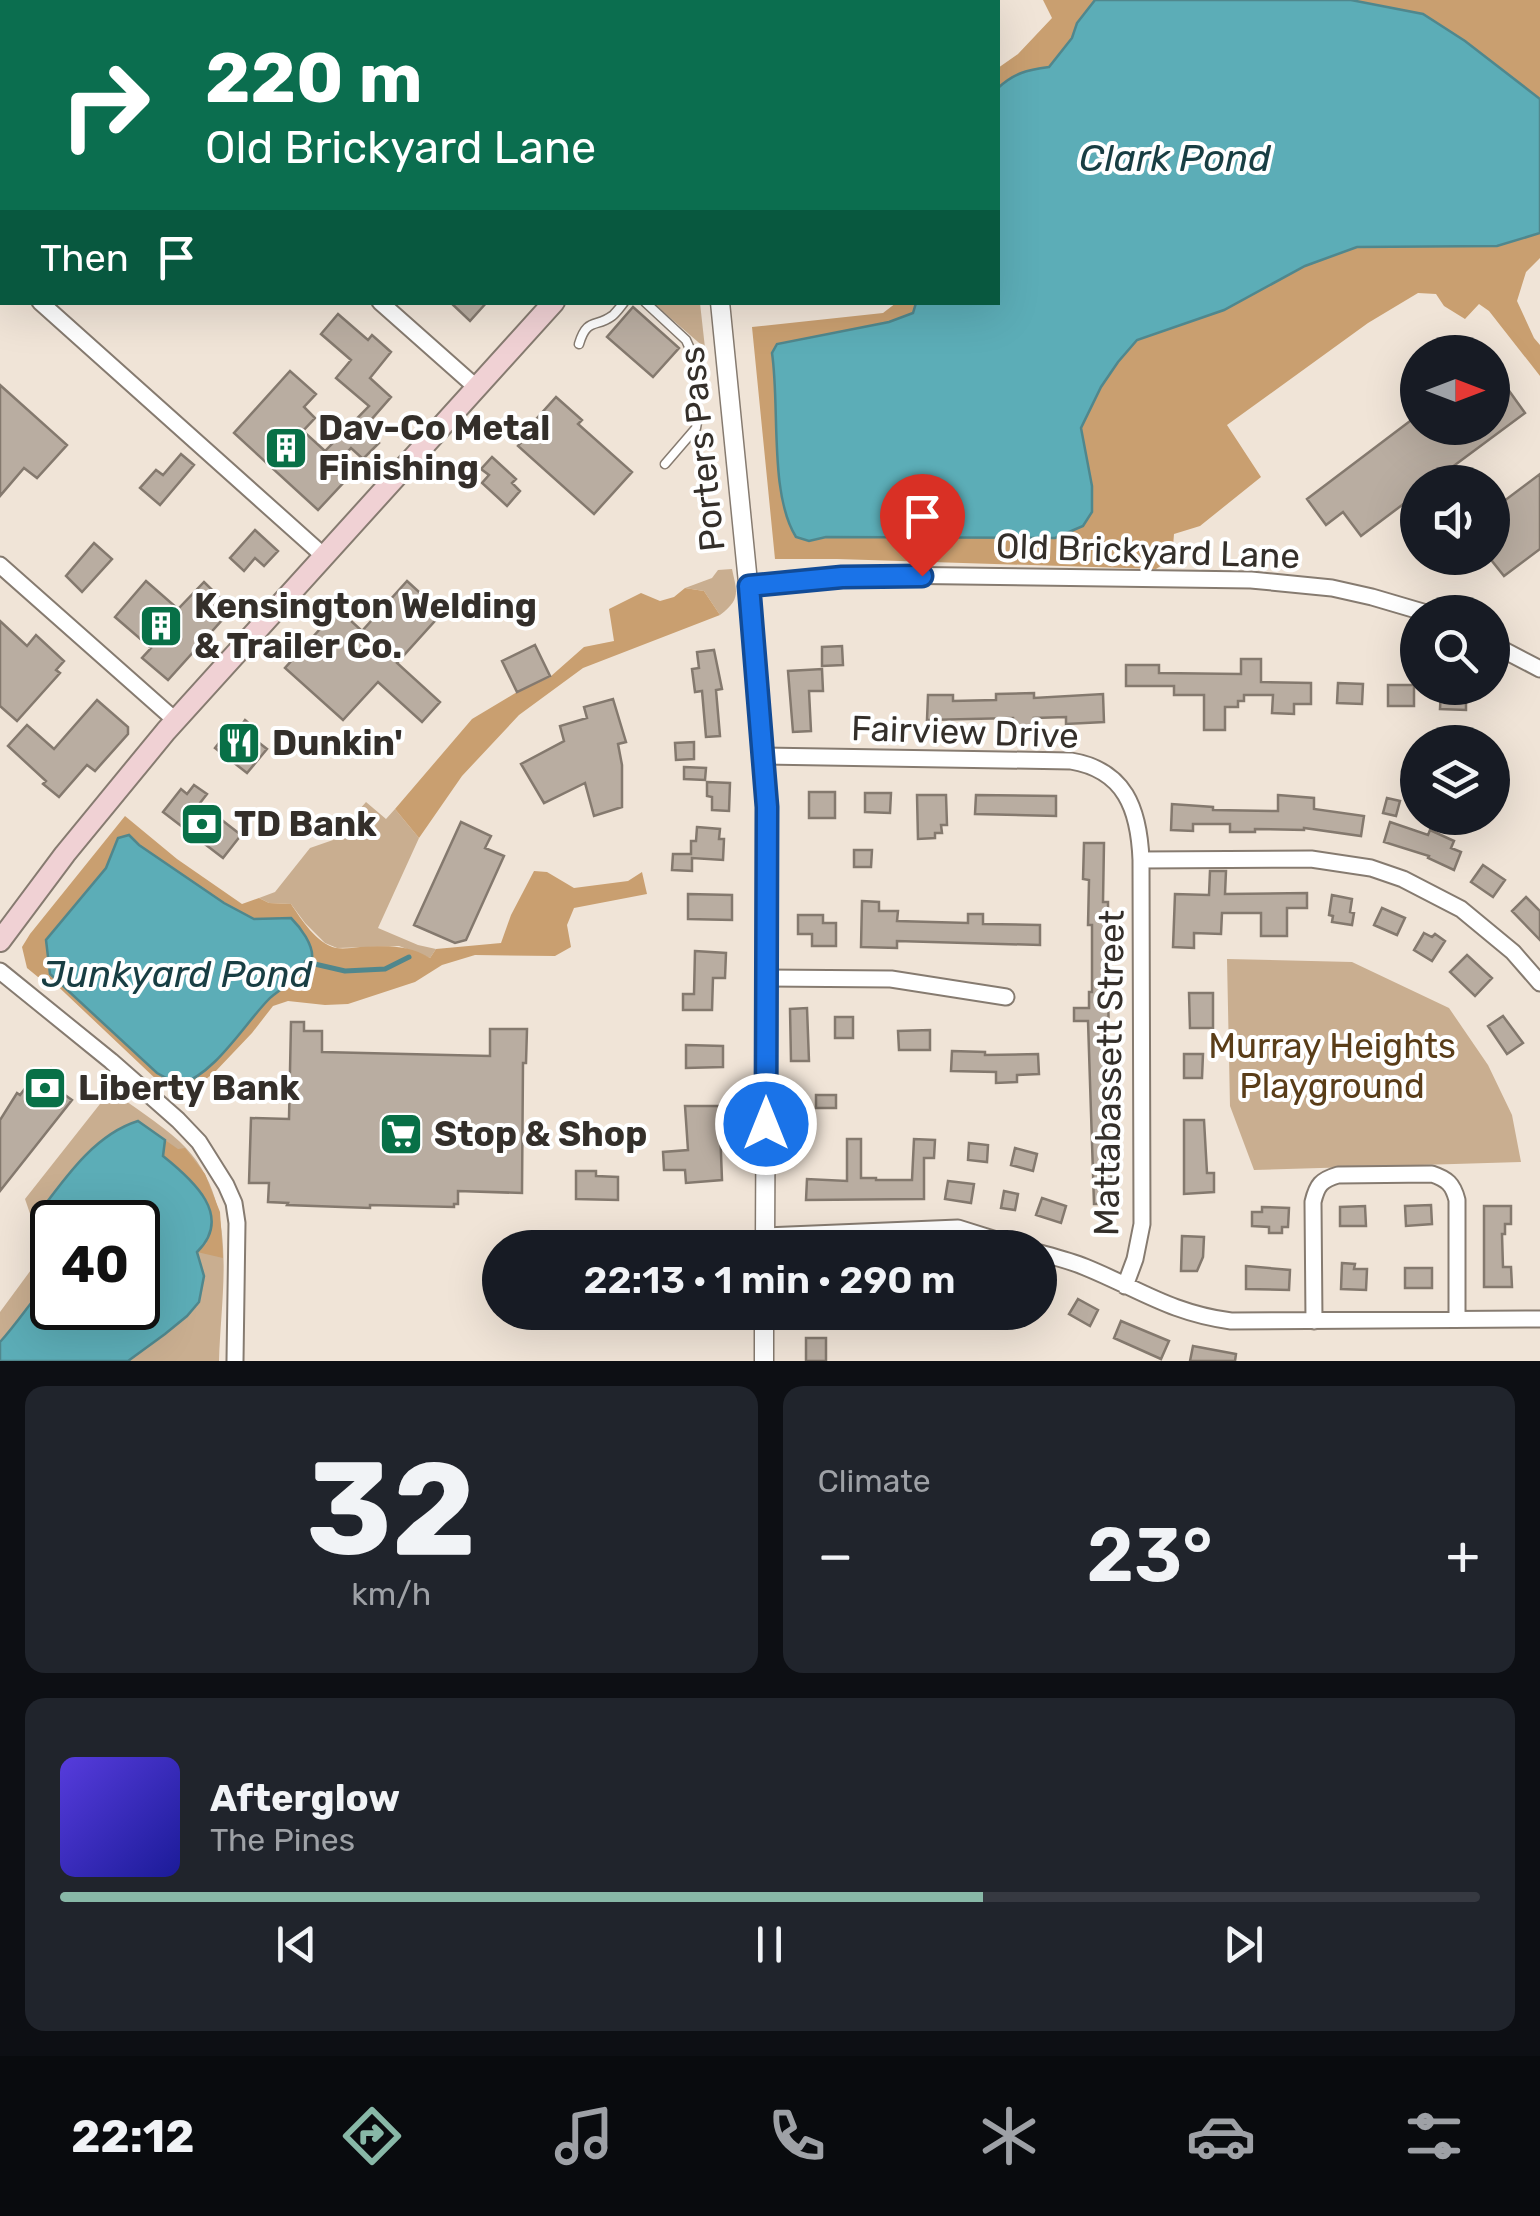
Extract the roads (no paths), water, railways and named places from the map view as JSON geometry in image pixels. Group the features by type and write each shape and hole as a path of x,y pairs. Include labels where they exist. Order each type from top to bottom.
{"main road":[{"path":"0,941 102,806 175,720 551,305"}],"street":[{"path":"43,305 324,557"},
{"path":"383,305 477,388"},
{"name":"Porters Pass","path":"720,305 767,807 765,1230"},
{"path":"0,565 175,720"},
{"name":"Old Brickyard Lane","path":"749,586 885,575 1265,581 1332,588 1400,605"},
{"path":"1510,653 1540,668"},
{"name":"Fairview Drive","path":"764,756 1051,760 1088,764 1118,783 1129,800 1136,819 1141,860"},
{"path":"1141,860 1311,859 1370,868 1403,878 1460,909 1514,952 1540,983"},
{"name":"Mattabassett Street","path":"1125,1286 1142,1224 1141,860"},
{"path":"0,971 150,1095 199,1142 214,1164 234,1204 237,1223 235,1361"},
{"path":"766,978 891,979 1006,998"},
{"path":"1314,1321 1312,1202 1316,1188 1338,1175 1432,1174 1453,1187 1457,1200 1457,1319"},
{"path":"930,1230 964,1230"},
{"path":"1057,1258 1083,1266 1162,1304 1206,1318 1540,1318"},
{"path":"764,1330 764,1361"}],"lane":[{"path":"580,344 583,332 594,322 612,316 621,305"},
{"path":"647,305 686,340 691,351 696,428 666,464"}],"water":[{"name":"Clark Pond","path":"1095,0 1351,0 1423,14 1540,99 1540,233 1497,246 1357,247 1305,266 1224,310 1137,340 1101,387 1081,428 1092,486 1092,512 1083,526 1055,538 826,537 809,541 796,537 782,498 772,353 777,344 889,322 913,313 915,305 1000,305 1000,86 1021,73 1049,67 1072,38 1077,23"},
{"name":"Junkyard Pond","path":"129,835 224,903 254,919 291,918 311,948 312,959 306,970 268,1000 205,1071 179,1085 157,1073 50,974 46,940 106,868 118,838"},
{"path":"138,1121 165,1140 163,1156 197,1187 210,1212 212,1225 197,1252 204,1276 199,1302 187,1316 128,1361 0,1361 0,1342 30,1305 30,1330 160,1330 160,1200 48,1200 84,1157 123,1127"}],"waterway":[{"path":"306,962 345,971 385,969 409,957"}],"place":[{"name":"Dav-Co Metal Finishing","path":"286,448"},
{"name":"Kensington Welding & Trailer Co.","path":"161,626"},
{"name":"Dunkin'","path":"239,743"},
{"name":"TD Bank","path":"202,824"},
{"name":"Liberty Bank","path":"45,1088"},
{"name":"Stop & Shop","path":"401,1134"}],"park label":[{"name":"Murray Heights Playground","path":"1332,1066"}]}
